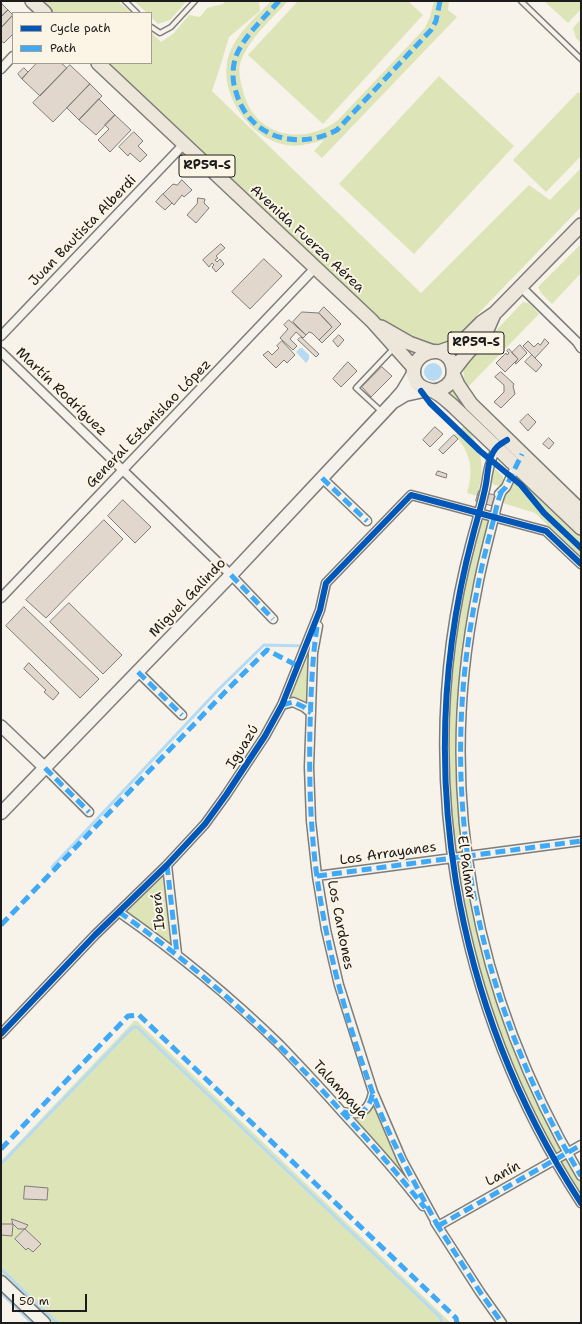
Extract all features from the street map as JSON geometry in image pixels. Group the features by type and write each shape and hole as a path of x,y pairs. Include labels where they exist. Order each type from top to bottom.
{"main road":[{"path":"32,1 44,12"},
{"name":"Avenida Fuerza Aérea","path":"99,64 373,322 414,370 415,378 418,383 453,406 502,444 519,460 581,511"},
{"name":"RP59-S","path":"435,352 459,345 482,322 495,313 581,225"},
{"name":"RP59-S","path":"430,391 438,391 449,385 453,372 462,358 487,330 495,313"},
{"name":"Avenida Fuerza Aérea","path":"373,322 409,343 450,359 458,384 471,404 502,444"},
{"path":"414,370 419,357 435,352"},
{"name":"Miguel Galindo","path":"1,813 231,575 383,413 394,401 414,370"},
{"name":"Miguel Galindo","path":"394,401 405,396 430,391"},
{"name":"Avenida Fuerza Aérea","path":"519,460 581,528"},
{"path":"1,1282 44,1323"}],"street":[{"path":"1,69 12,57"},
{"name":"Juan Bautista Alberdi","path":"1,336 184,144"},
{"name":"General Estanislao López","path":"1,598 315,268"},
{"path":"520,287 580,345"},
{"name":"Martín Rodríguez","path":"1,352 231,575 273,619"},
{"name":"El Palmar","path":"502,444 490,460 456,610 449,660 447,688 444,760 446,809 459,904 481,993 516,1085 554,1160 581,1203"},
{"name":"El Palmar","path":"495,517 497,496 506,487 519,460"},
{"path":"322,478 367,521"},
{"name":"El Palmar","path":"479,513 478,502 481,492 485,486"},
{"name":"El Palmar","path":"502,491 482,565 472,613 464,682 461,759 463,808 468,856 484,945 508,1024 546,1113 581,1176"},
{"name":"Iguazú","path":"1,1034 119,912 167,865 205,824 226,796 265,736 282,705 320,610 326,583 411,495 479,513"},
{"path":"479,513 546,531 581,564"},
{"name":"Los Cardones","path":"320,610 313,653 309,767 311,821 317,876 326,930 339,985 373,1092 402,1160 438,1226"},
{"path":"138,672 182,715"},
{"path":"282,705 293,702 304,706 311,713"},
{"path":"1,726 89,812"},
{"name":"Los Arrayanes","path":"317,876 581,841"},
{"name":"Iberá","path":"167,865 177,954"},
{"name":"Talampaya","path":"119,912 177,954 246,1013 343,1112 408,1186 438,1226 480,1292 502,1323"},
{"path":"343,1112 353,1114 364,1111 371,1103 373,1092"},
{"name":"Lanín","path":"438,1226 581,1145"}],"lane":[{"path":"125,1 136,12"},
{"path":"152,28 160,33 171,27 195,1"},
{"path":"520,1 581,59"},
{"path":"383,413 356,388 395,347"}],"green space":[{"path":"40,1 118,1 130,12 51,12"},
{"path":"134,1 187,1 170,20 158,24 152,18 152,12 146,12"},
{"path":"225,1 259,1 260,11 229,37 212,91 421,293 529,185 550,200 581,168 581,207 475,317 480,323 449,346 426,347 380,320 106,64 152,64 152,33 161,42 173,34 189,15 200,17 207,8 223,4"},
{"path":"271,1 288,1 248,46 240,64 240,78 249,106 257,118 268,127 295,135 310,133 324,128 338,120 425,28 430,17 434,1 449,1 448,10 457,17 322,158 314,151 324,140 292,146 270,140 259,133 240,113 228,88 226,75 227,62 234,44 244,29"},
{"path":"298,1 408,1 423,15 323,124 248,55"},
{"path":"544,1 581,1 581,9 568,23"},
{"path":"581,19 581,43 576,38 573,28"},
{"path":"439,76 514,146 414,254 339,184"},
{"path":"578,92 581,95 581,156 546,192 513,160"},
{"path":"581,244 581,273 552,304 541,293 538,287"},
{"path":"523,302 529,303 539,314 467,388 464,381 464,369 466,362"},
{"path":"458,385 581,511 581,557 535,513 500,502 516,465 438,391"},
{"path":"464,426 476,442 481,459 482,468 477,496 467,493 470,477 470,462 460,441 454,435"},
{"path":"494,468 503,476 504,483 502,486 494,485 491,481 491,471"},
{"path":"479,513 495,517 466,661 463,808 484,945 511,1031 581,1176 581,1203 513,1079 469,949 446,809 449,660"},
{"path":"320,610 311,713 304,707 282,705"},
{"path":"167,865 177,954 119,912"},
{"path":"134,1021 137,1021 451,1323 44,1323 1,1282 1,1161"},
{"path":"373,1092 438,1226 343,1112 364,1111"}],"water":[{"path":"302,348 309,355 309,359 306,363 296,352"},
{"path":"433,363 439,366 442,372 439,378 433,381 427,378 424,372 427,366"}],"building":[{"path":"1,3 8,10 1,17"},
{"path":"8,10 12,14 12,16 1,28 1,17"},
{"path":"12,16 12,35 4,43 1,41 1,28"},
{"path":"36,64 62,64 67,68 40,96 22,79"},
{"path":"70,65 90,84 53,122 33,103"},
{"path":"24,68 28,72 22,79 18,74"},
{"path":"90,84 102,96 79,120 67,108"},
{"path":"99,99 115,115 96,135 79,120"},
{"path":"115,115 131,130 110,152 98,140 109,129 105,125"},
{"path":"134,132 143,141 138,146 147,155 140,162 130,153 128,156 119,147"},
{"path":"182,180 192,190 184,197 182,195 174,205 163,194 173,184 177,185"},
{"path":"163,194 172,203 165,210 156,202"},
{"path":"198,198 205,199 204,203 209,208 196,223 187,215 197,204"},
{"path":"221,244 225,248 216,256 218,258 215,260 217,262 220,259 224,264 216,272 212,267 214,265 212,263 209,267 203,260"},
{"path":"264,259 282,276 250,309 232,292"},
{"path":"324,307 341,324 322,343 319,340 332,327 319,313"},
{"path":"302,312 319,313 332,327 319,340 312,333 309,332 306,335 293,322"},
{"path":"289,320 306,335 303,338 296,332 290,339 297,346 293,350 280,338 288,329 284,325"},
{"path":"339,335 344,340 338,347 333,341"},
{"path":"301,337 319,354 316,357 298,340"},
{"path":"545,339 549,343 535,358 523,346 528,341 534,347 538,343 540,345"},
{"path":"282,341 295,355 287,363 284,360 276,368 263,355 268,351 272,355 279,348 277,346"},
{"path":"520,345 527,353 516,364 515,363 518,359 512,353"},
{"path":"509,349 518,359 505,372 496,363 506,353 507,355 509,353 507,351"},
{"path":"532,355 542,365 536,372 525,362"},
{"path":"348,362 357,371 341,387 333,379"},
{"path":"382,367 392,376 371,397 362,387"},
{"path":"501,372 514,384 515,394 501,408 494,402 504,392 504,385 495,377"},
{"path":"528,414 536,422 528,431 520,422"},
{"path":"435,427 443,434 430,447 423,440"},
{"path":"454,435 458,439 443,454 439,450"},
{"path":"549,438 554,443 549,449 543,444"},
{"path":"438,471 447,474 446,478 436,475"},
{"path":"479,491 486,493 483,503 476,501"},
{"path":"486,493 495,495 492,506 483,503"},
{"path":"123,500 151,527 135,543 108,516"},
{"path":"104,520 123,539 46,618 26,600"},
{"path":"69,603 122,655 103,674 50,622"},
{"path":"24,607 99,679 80,698 6,626"},
{"path":"29,663 59,693 53,700 44,692 46,690 24,669"},
{"path":"25,1186 48,1188 47,1200 24,1199"},
{"path":"12,1219 28,1225 25,1229 18,1229 13,1224"},
{"path":"1,1224 13,1224 12,1236 1,1235"},
{"path":"25,1229 41,1244 33,1252 28,1248 26,1250 15,1239"}],"waterway":[{"path":"52,867 219,689 264,645 305,646"},
{"path":"1,1164 130,1030 137,1027 440,1317 442,1323"},
{"path":"1,1269 57,1323"},
{"path":"1,1293 32,1323"}],"marked path":[{"path":"279,1 244,41 236,56 233,74 236,92 242,108 252,120 263,130 276,136 291,139 306,139 322,136 337,130 431,30 436,21 440,1"},
{"path":"499,494 506,487 522,454"},
{"path":"322,478 367,521"},
{"path":"502,491 480,574 465,668 461,744 464,819 474,893 490,966 514,1038 544,1108 581,1176"},
{"path":"231,575 273,619"},
{"path":"317,627 311,702 310,802 317,877 326,932 346,1012 372,1091 394,1143 438,1226"},
{"path":"1,925 267,650 298,666"},
{"path":"138,672 182,715"},
{"path":"282,705 293,702 304,707 311,713"},
{"path":"45,768 89,812"},
{"path":"317,876 581,841"},
{"path":"167,865 177,954"},
{"path":"119,912 180,957 263,1030 364,1135 425,1208"},
{"path":"1,1149 128,1016 139,1015 456,1318 457,1323"},
{"path":"343,1112 355,1113 363,1111 369,1104 373,1092"},
{"path":"438,1226 581,1145"},
{"path":"436,1223 480,1292 502,1323"}],"cycle path":[{"path":"421,391 430,403 480,451 521,485 544,513 581,548"},
{"path":"507,440 497,447 490,459 485,490 473,535 455,621 446,708 446,795 456,881 474,965 501,1047 537,1127 581,1203"},
{"path":"1,1034 95,935 167,865 205,824 265,736 282,705 320,610 326,583 411,495 546,531 581,564"}]}
